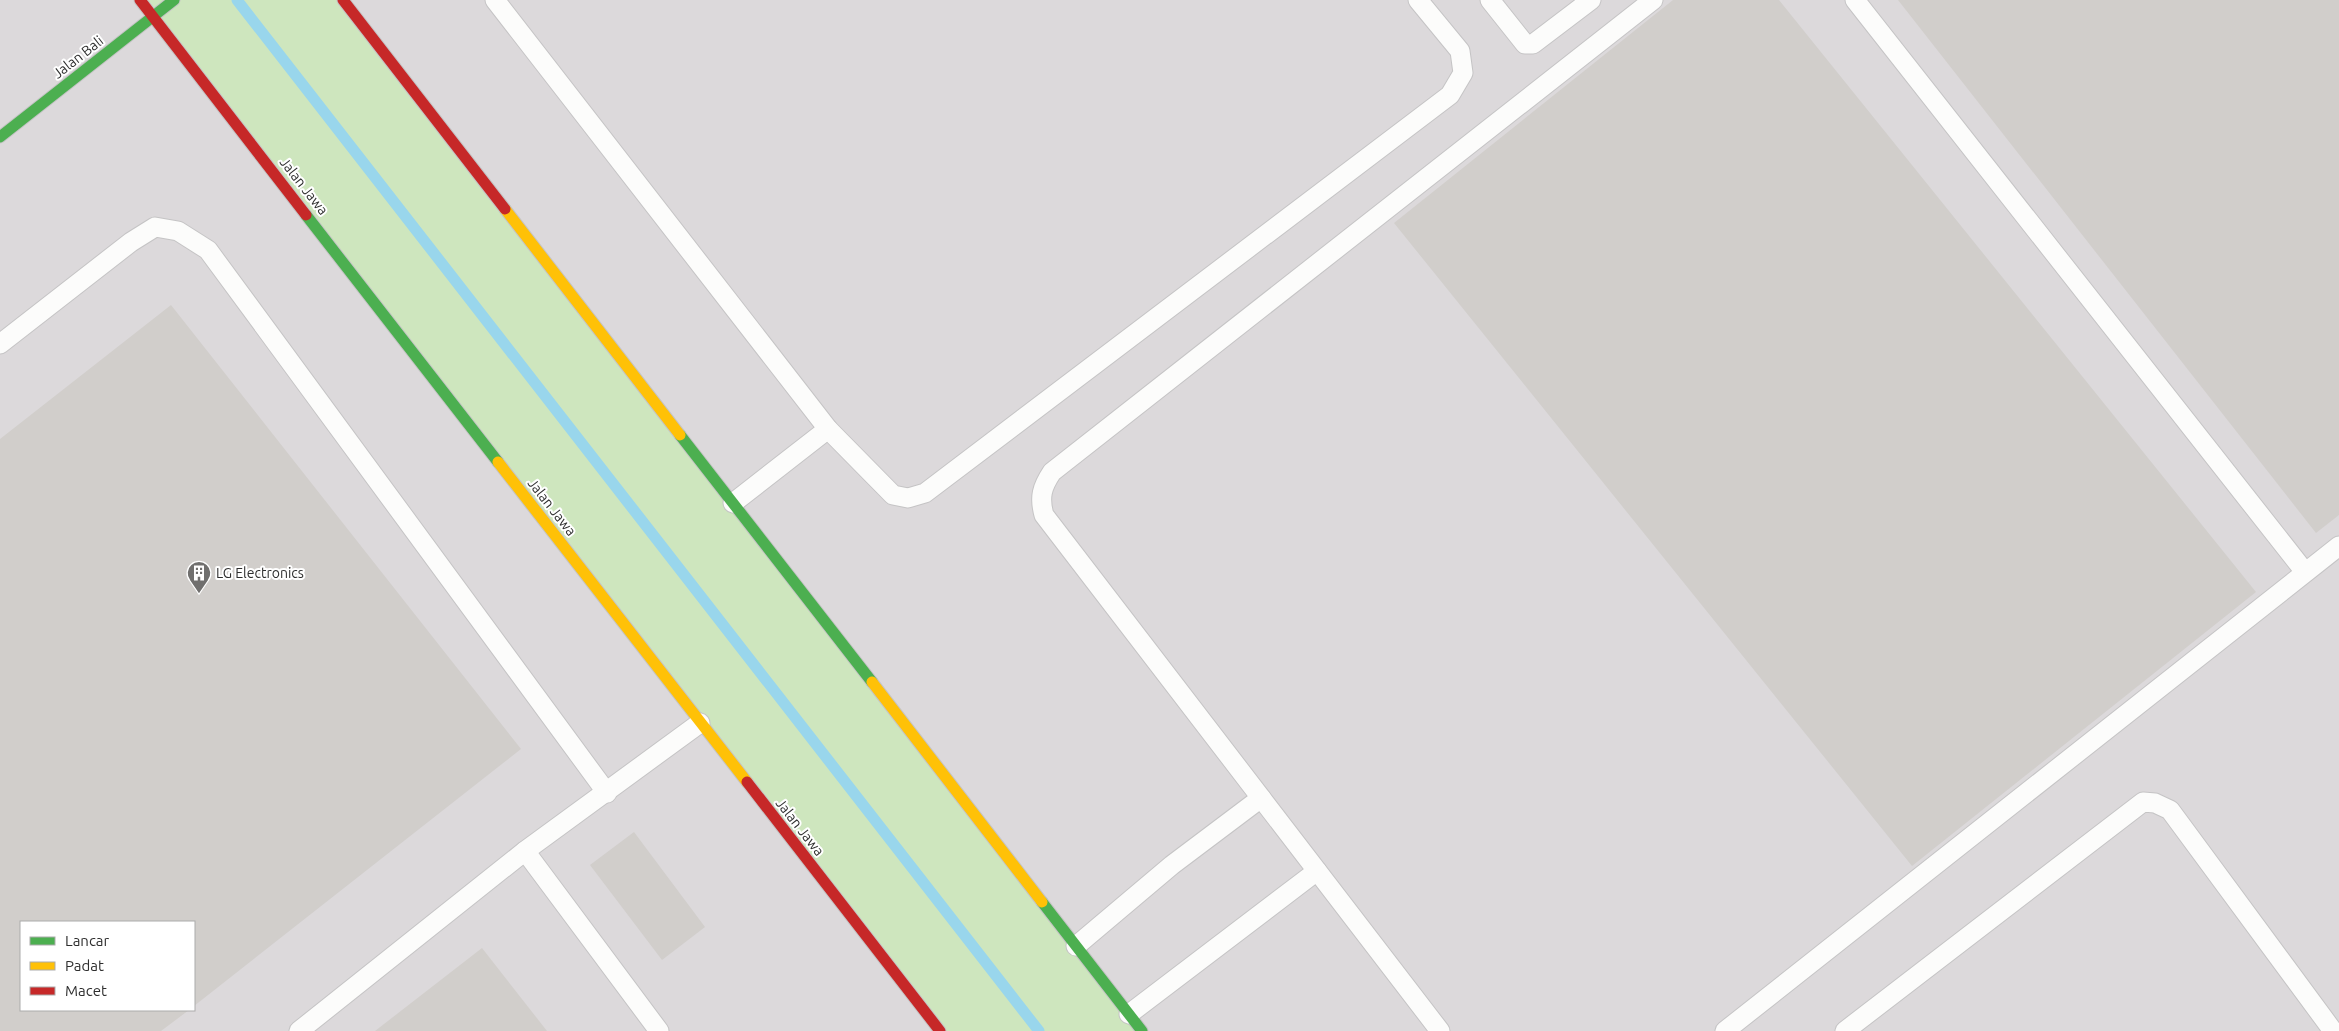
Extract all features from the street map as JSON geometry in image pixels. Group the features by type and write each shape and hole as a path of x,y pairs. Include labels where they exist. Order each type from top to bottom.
{"street":[{"name":"Jalan Jawa","path":"140,0 940,1031"},
{"name":"Jalan Bali","path":"0,137 174,0"},
{"path":"343,0 1142,1031"}],"lane":[{"path":"495,0 828,429 893,495 908,498 926,493 1450,95 1463,73 1460,51 1418,0"},
{"path":"1490,0 1525,44 1534,44 1591,0"},
{"path":"1440,1031 1044,515 1040,501 1044,484 1052,472 1653,0"},
{"path":"1855,0 2305,572"},
{"path":"0,344 130,242 155,227 178,231 208,250 607,793"},
{"path":"733,503 828,429"},
{"path":"1725,1031 2339,546"},
{"path":"299,1031 525,851 607,793 700,723"},
{"path":"1076,946 1172,865 1261,798"},
{"path":"1845,1031 2142,802 2155,803 2170,810 2333,1031"},
{"path":"525,851 659,1031"},
{"path":"1129,1014 1317,871"}],"shaded area":[{"path":"0,0 2339,0 2339,1031 0,1031"}],"green space":[{"path":"140,0 343,0 1143,1031 941,1031"}],"building":[{"path":"1673,0 1779,0 2256,592 1912,866 1394,223"},
{"path":"1898,0 2339,0 2339,515 2316,533"},
{"name":"LG Electronics","path":"171,305 521,749 195,1005 195,921 20,921 20,1011 188,1011 161,1031 0,1031 0,439"},
{"path":"634,832 705,927 662,960 590,865"},
{"path":"482,948 547,1031 375,1031"}],"waterway":[{"path":"237,0 1039,1031"}],"traffic: fast":[{"path":"0,137 174,0"},
{"path":"306,215 498,462"},
{"path":"680,435 872,682"},
{"path":"1042,902 1142,1031"}],"traffic: slow":[{"path":"505,209 680,435"},
{"path":"498,462 747,782"},
{"path":"872,682 1042,902"}],"traffic: jam":[{"path":"140,0 306,215"},
{"path":"343,0 505,209"},
{"path":"747,782 940,1031"}],"place":[{"name":"LG Electronics","path":"199,594"}]}
